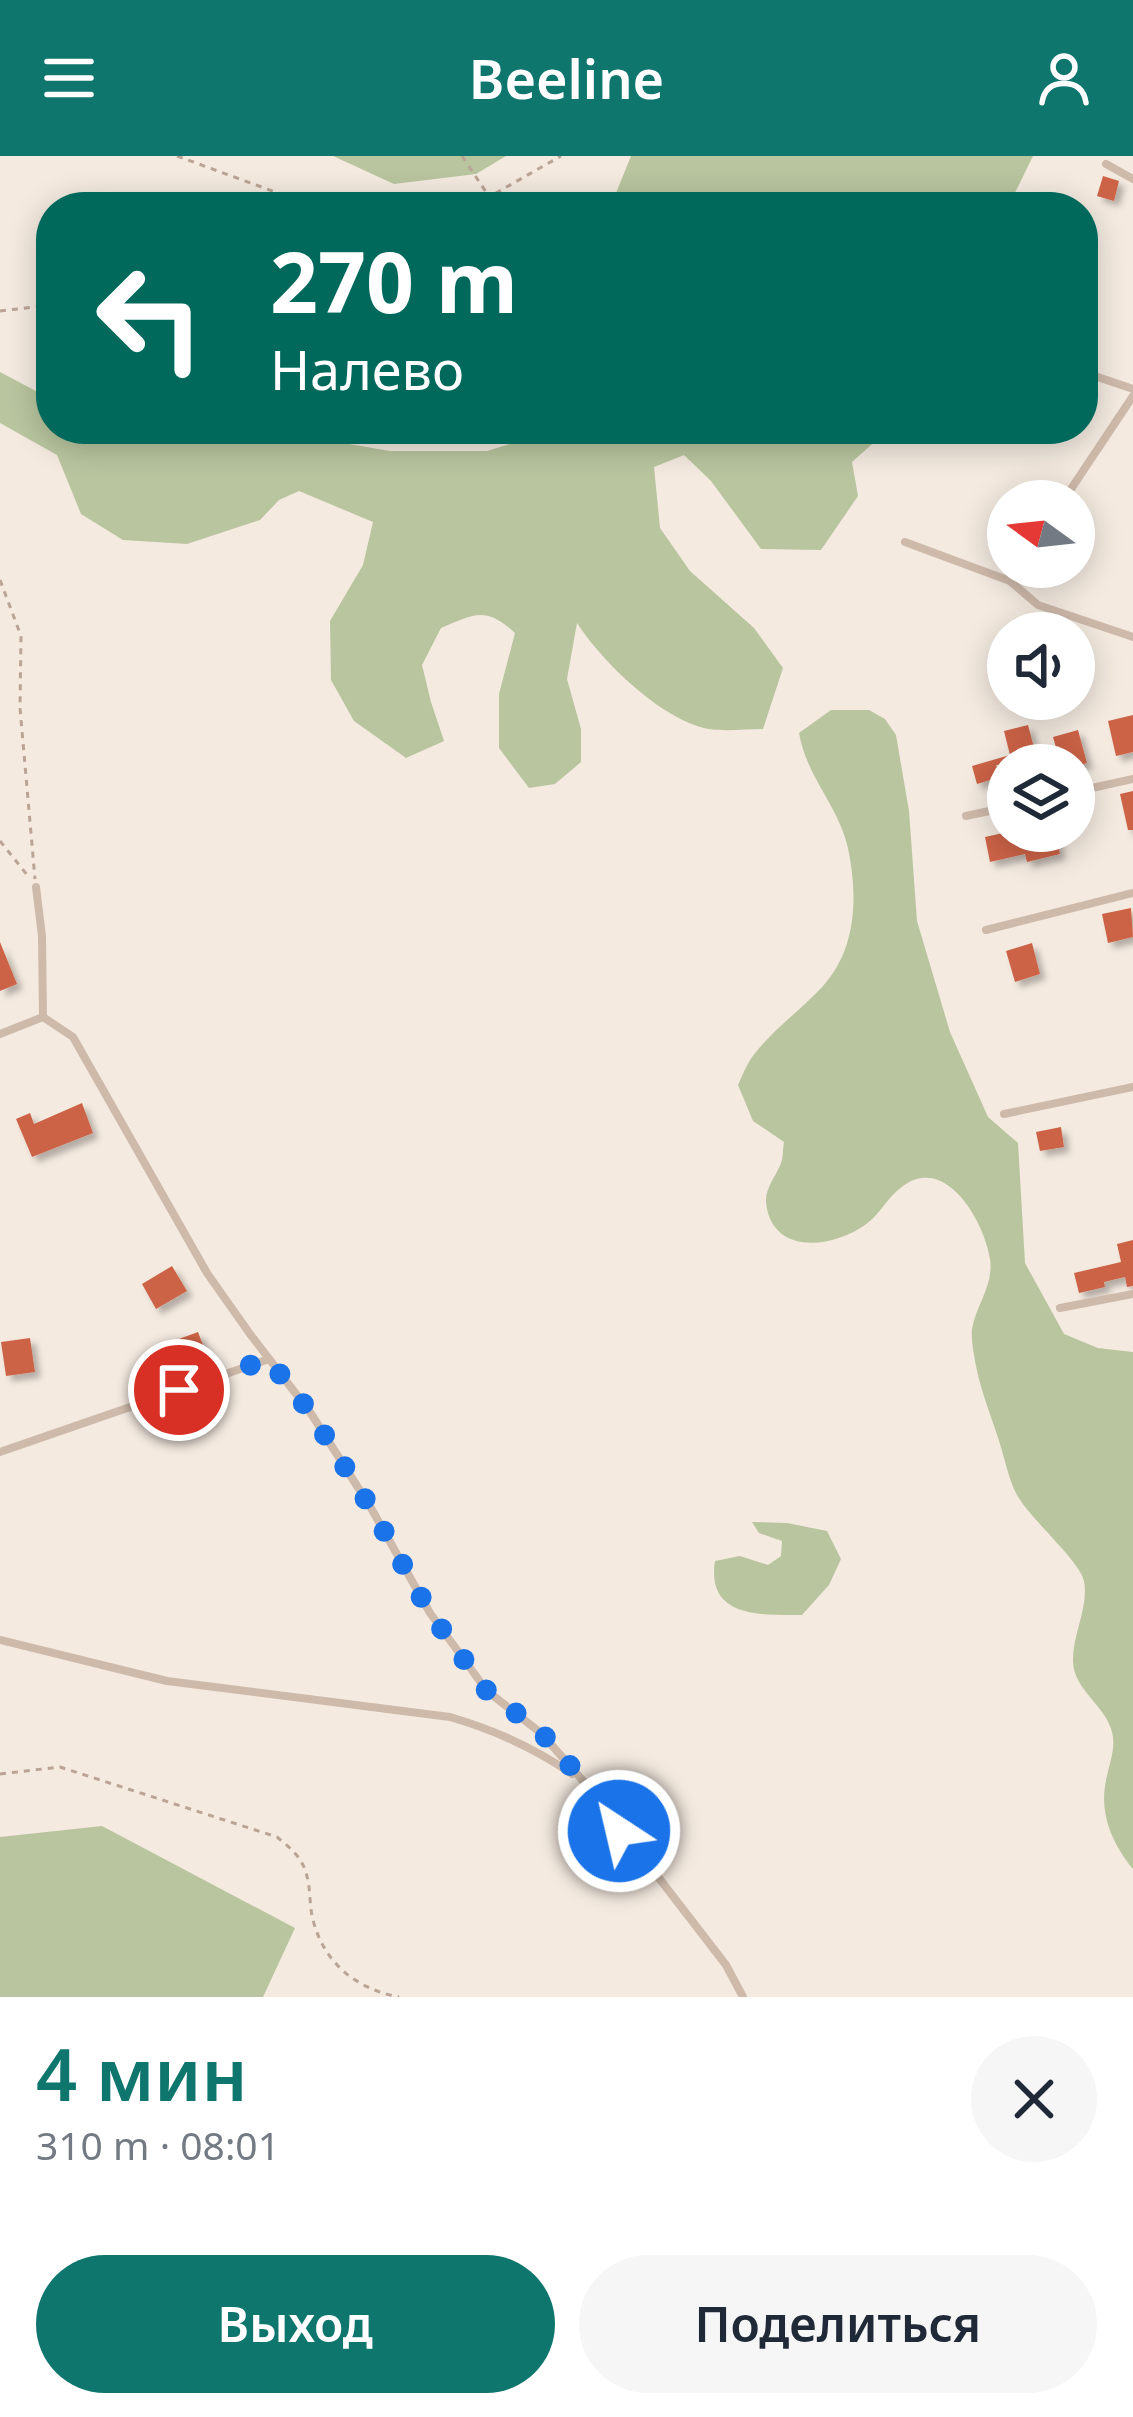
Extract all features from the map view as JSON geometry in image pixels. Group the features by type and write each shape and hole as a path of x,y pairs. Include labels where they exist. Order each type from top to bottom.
{"lane":[{"path":"1106,164 1133,179"},
{"path":"1077,480 1133,393 1098,378"},
{"path":"905,542 987,572"},
{"path":"1018,588 1038,605 1133,637"},
{"path":"1095,787 1133,779"},
{"path":"966,816 987,812"},
{"path":"36,886 43,1017"},
{"path":"986,930 1133,893"},
{"path":"0,1034 43,1017"},
{"path":"43,1017 73,1036 207,1273 310,1412 430,1613 487,1691 541,1732 585,1783 726,1964 742,1997"},
{"path":"1004,1114 1133,1087"},
{"path":"1060,1308 1133,1294"},
{"path":"0,1452 268,1359"},
{"path":"0,1640 167,1681 450,1717 495,1730 543,1754 585,1783"}],"path":[{"path":"177,156 275,192"},
{"path":"462,156 486,192"},
{"path":"496,192 562,156"},
{"path":"0,311 36,307"},
{"path":"0,580 21,636 20,708 36,886"},
{"path":"0,841 36,886"},
{"path":"0,1774 60,1767 277,1837 295,1852 306,1872 312,1918 322,1947 356,1984 399,1997"}],"green space":[{"path":"333,156 506,156 476,174 394,184"},
{"path":"631,156 1033,156 1015,192 616,192"},
{"path":"0,372 36,391 36,443 0,423"},
{"path":"37,444 349,444 390,451 487,451 510,444 872,444 852,462 858,496 821,550 761,549 711,481 684,455 654,467 660,528 690,571 754,628 783,668 763,729 712,729 680,719 630,683 577,623 567,679 581,729 581,762 555,784 529,788 499,748 499,694 515,633 496,619 479,615 441,628 422,665 444,741 406,758 354,721 331,680 330,621 363,565 373,522 299,491 279,500 260,520 187,544 123,540 81,514 57,455"},
{"path":"831,710 869,710 885,719 896,735 909,811 917,921 950,1032 988,1117 1018,1143 1025,1263 1064,1334 1098,1348 1133,1352 1133,1869 1118,1848 1105,1814 1112,1732 1079,1681 1073,1662 1084,1581 1074,1562 1017,1495 978,1376 972,1329 991,1268 987,1245 972,1212 949,1186 919,1179 898,1190 865,1225 836,1239 791,1239 770,1219 766,1196 782,1160 784,1142 753,1121 738,1085 756,1052 835,971 849,937 853,881 847,844 808,763 799,733"},
{"path":"752,1522 827,1531 841,1559 829,1585 802,1615 754,1613 728,1603 719,1593 715,1561 740,1556 768,1565 781,1556 782,1541 759,1533"},
{"path":"102,1826 295,1928 263,1997 0,1997 0,1837"}],"building":[{"path":"1103,176 1119,181 1114,201 1098,193"},
{"path":"1133,715 1133,752 1116,756 1108,721"},
{"path":"1028,725 1033,744 1007,744 1004,731"},
{"path":"1078,730 1082,744 1055,744 1053,737"},
{"path":"987,762 987,781 977,784 972,766"},
{"path":"1133,791 1133,830 1128,830 1120,794"},
{"path":"988,852 1060,854 1027,862 1025,854 990,862"},
{"path":"1131,908 1133,937 1108,943 1102,914"},
{"path":"0,942 17,984 0,991"},
{"path":"1032,943 1040,974 1015,982 1006,951"},
{"path":"82,1103 93,1133 32,1157 16,1119 30,1113 34,1124"},
{"path":"1061,1127 1064,1147 1040,1151 1036,1132"},
{"path":"1133,1240 1133,1286 1127,1287 1125,1277 1079,1293 1074,1273 1121,1262 1117,1244"},
{"path":"172,1266 187,1291 156,1309 142,1284"},
{"path":"198,1332 208,1358 159,1377 149,1350"},
{"path":"30,1338 35,1372 6,1376 1,1342"}],"route":[{"path":"179,1390 268,1359 310,1412 430,1613 487,1691 541,1732 619,1831"}]}
